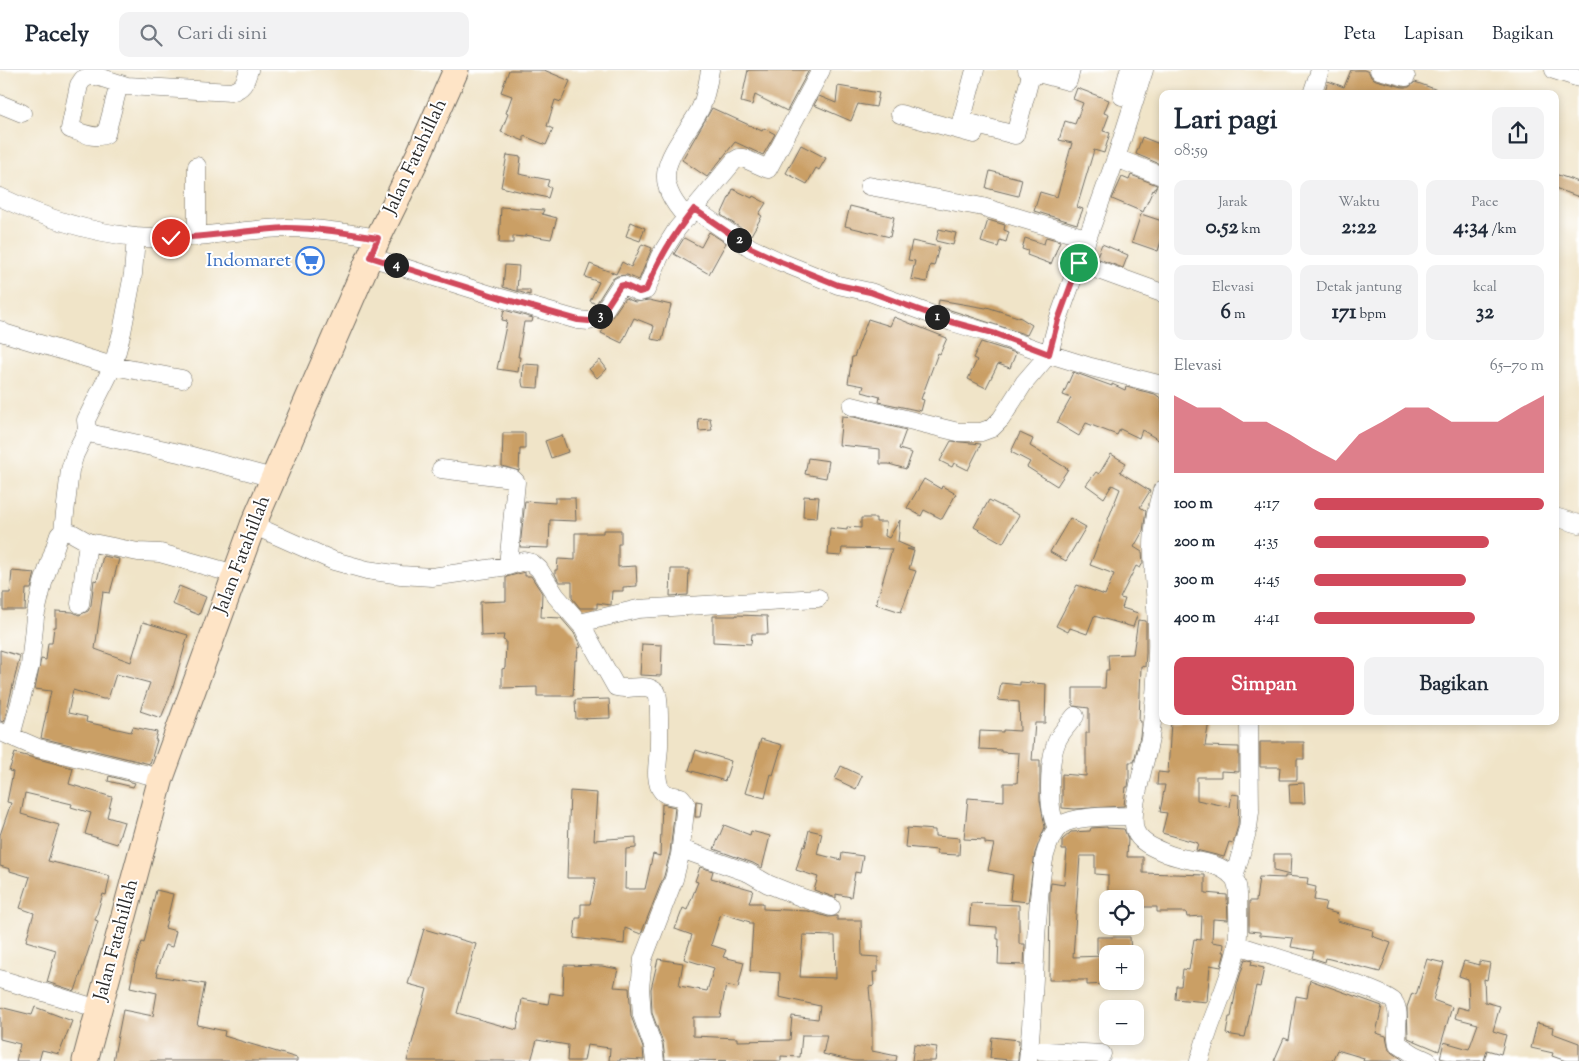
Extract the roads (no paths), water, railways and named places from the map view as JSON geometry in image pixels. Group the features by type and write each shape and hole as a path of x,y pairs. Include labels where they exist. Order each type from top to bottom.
{"street":[{"path":"119,84 231,92 240,89 245,84 249,70"},
{"name":"Jalan Fatahillah","path":"85,1061 161,778 253,525 374,248 456,70"},
{"path":"710,70 701,109 672,153 665,169 667,185 676,206 751,248 838,285 870,292 952,322 996,334 1049,354 1137,380 1159,384"},
{"path":"0,197 17,205 94,231 136,237 198,237 250,230 288,228 333,230 501,298 578,320 589,321 599,318 620,286 624,285 639,292 646,290 660,256 677,229 737,158 743,158 768,169 821,70"},
{"path":"966,125 976,70"},
{"path":"900,114 1015,135 1030,71 1068,81 1071,70"},
{"path":"1122,96 1129,70"},
{"path":"852,406 958,432 981,432 992,428 1001,419 1024,383 1049,354 1058,320 1116,158 1144,70"},
{"path":"1313,90 1320,70"},
{"path":"1379,70 1406,77"},
{"path":"1554,70 1579,78"},
{"path":"0,104 22,113"},
{"path":"1116,158 1159,175"},
{"path":"198,166 198,237"},
{"path":"869,186 983,207 1086,238"},
{"path":"136,237 129,300 113,366 86,420 87,430 75,454 70,470 63,531 59,535 43,583 35,617 30,666 5,734 38,748 161,778"},
{"path":"1079,263 1159,292"},
{"path":"0,330 4,333 113,366 182,379"},
{"path":"87,430 93,434 188,455 273,478"},
{"path":"441,470 504,477 513,479 516,482 508,566"},
{"path":"1159,502 1152,540 1157,627 1154,694 1150,737 1133,816 1136,832 1142,840 1153,848 1176,857 1218,867 1231,874 1234,878 1238,895 1237,945 1229,976 1199,1061"},
{"path":"1559,518 1579,524"},
{"path":"253,525 334,561 367,570 401,575 432,577 508,566 524,561 539,568 556,596 580,623 616,687 651,688 658,696 659,743 657,774 662,791 681,797 686,803 681,849 674,879 643,960 640,988 642,1014 654,1046 655,1061"},
{"path":"63,531 72,533 88,542 138,552 160,553 235,574"},
{"path":"80,604 88,542"},
{"path":"580,623 638,609 818,598"},
{"path":"1058,828 1052,814 1051,764 1057,741 1075,716"},
{"path":"1234,878 1248,828 1250,812 1249,725"},
{"path":"1102,1054 1029,1055 1039,906 1045,856 1054,832 1062,824 1086,819 1133,816"},
{"path":"681,849 749,873 768,884 831,907"},
{"path":"1237,945 1314,970 1393,1000 1397,1017 1398,1044 1428,1061"},
{"path":"0,979 99,1009"}],"place":[{"name":"Indomaret","path":"310,261"}]}
